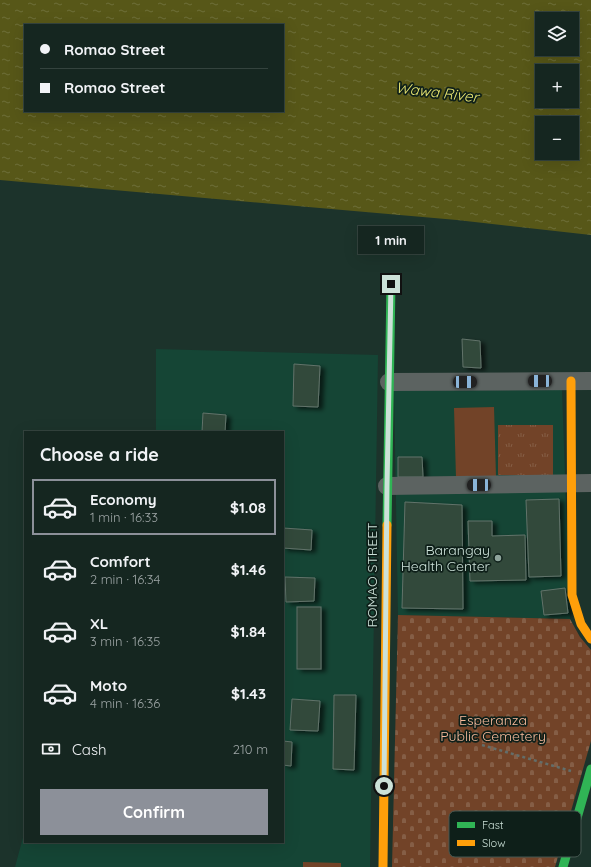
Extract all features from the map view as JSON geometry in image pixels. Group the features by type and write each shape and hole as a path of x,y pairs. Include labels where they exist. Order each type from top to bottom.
{"street":[{"name":"ROMAO STREET","path":"383,867 387,486 391,284"},
{"path":"570,381 572,595 577,616 591,639"},
{"path":"389,382 591,381"},
{"path":"387,486 591,483"},
{"path":"580,811 589,779"},
{"path":"563,867 566,857"}],"path":[{"path":"482,745 589,779"}],"shaded area":[{"path":"156,349 378,355 370,867 15,867 24,834 24,843 284,843 284,431 156,431"},
{"path":"562,390 570,619 398,615 394,391"}],"green space":[{"path":"494,407 496,477 456,478 454,408"},
{"path":"498,425 553,425 553,475 498,475"},
{"name":"Esperanza Public Cemetery","path":"398,615 570,619 580,637 591,650 591,741 571,811 449,811 449,857 558,857 555,867 392,867"},
{"path":"303,862 341,863 341,867 303,867"}],"water":[{"name":"Wawa River","path":"0,0 591,0 591,235 457,220 0,180"}],"building":[{"path":"462,339 480,341 481,368 463,367"},
{"path":"294,364 320,366 318,407 293,406"},
{"path":"203,413 226,415 225,431 202,431"},
{"path":"398,457 422,457 423,477 398,477"},
{"path":"559,499 561,576 529,577 526,500"},
{"path":"405,502 462,505 463,609 402,608"},
{"name":"Barangay Health Center","path":"468,521 492,521 492,536 525,535 526,580 470,581"},
{"path":"284,528 312,530 311,550 284,548"},
{"path":"285,577 315,578 314,601 286,602"},
{"path":"565,588 568,613 544,615 541,591"},
{"path":"297,607 321,607 321,669 297,669"},
{"path":"334,695 356,695 354,770 333,769"},
{"path":"292,699 320,701 318,731 290,730"},
{"path":"284,741 292,742 291,766 284,765"}],"traffic: fast":[{"path":"387,525 391,284"},
{"path":"579,811 591,769"},
{"path":"563,867 566,857"}],"traffic: slow":[{"path":"571,381 572,595 581,624 591,639"},
{"path":"383,867 387,525"}],"place":[{"name":"Barangay Health Center","path":"498,558"}],"route":[{"path":"384,786 391,284"}]}
